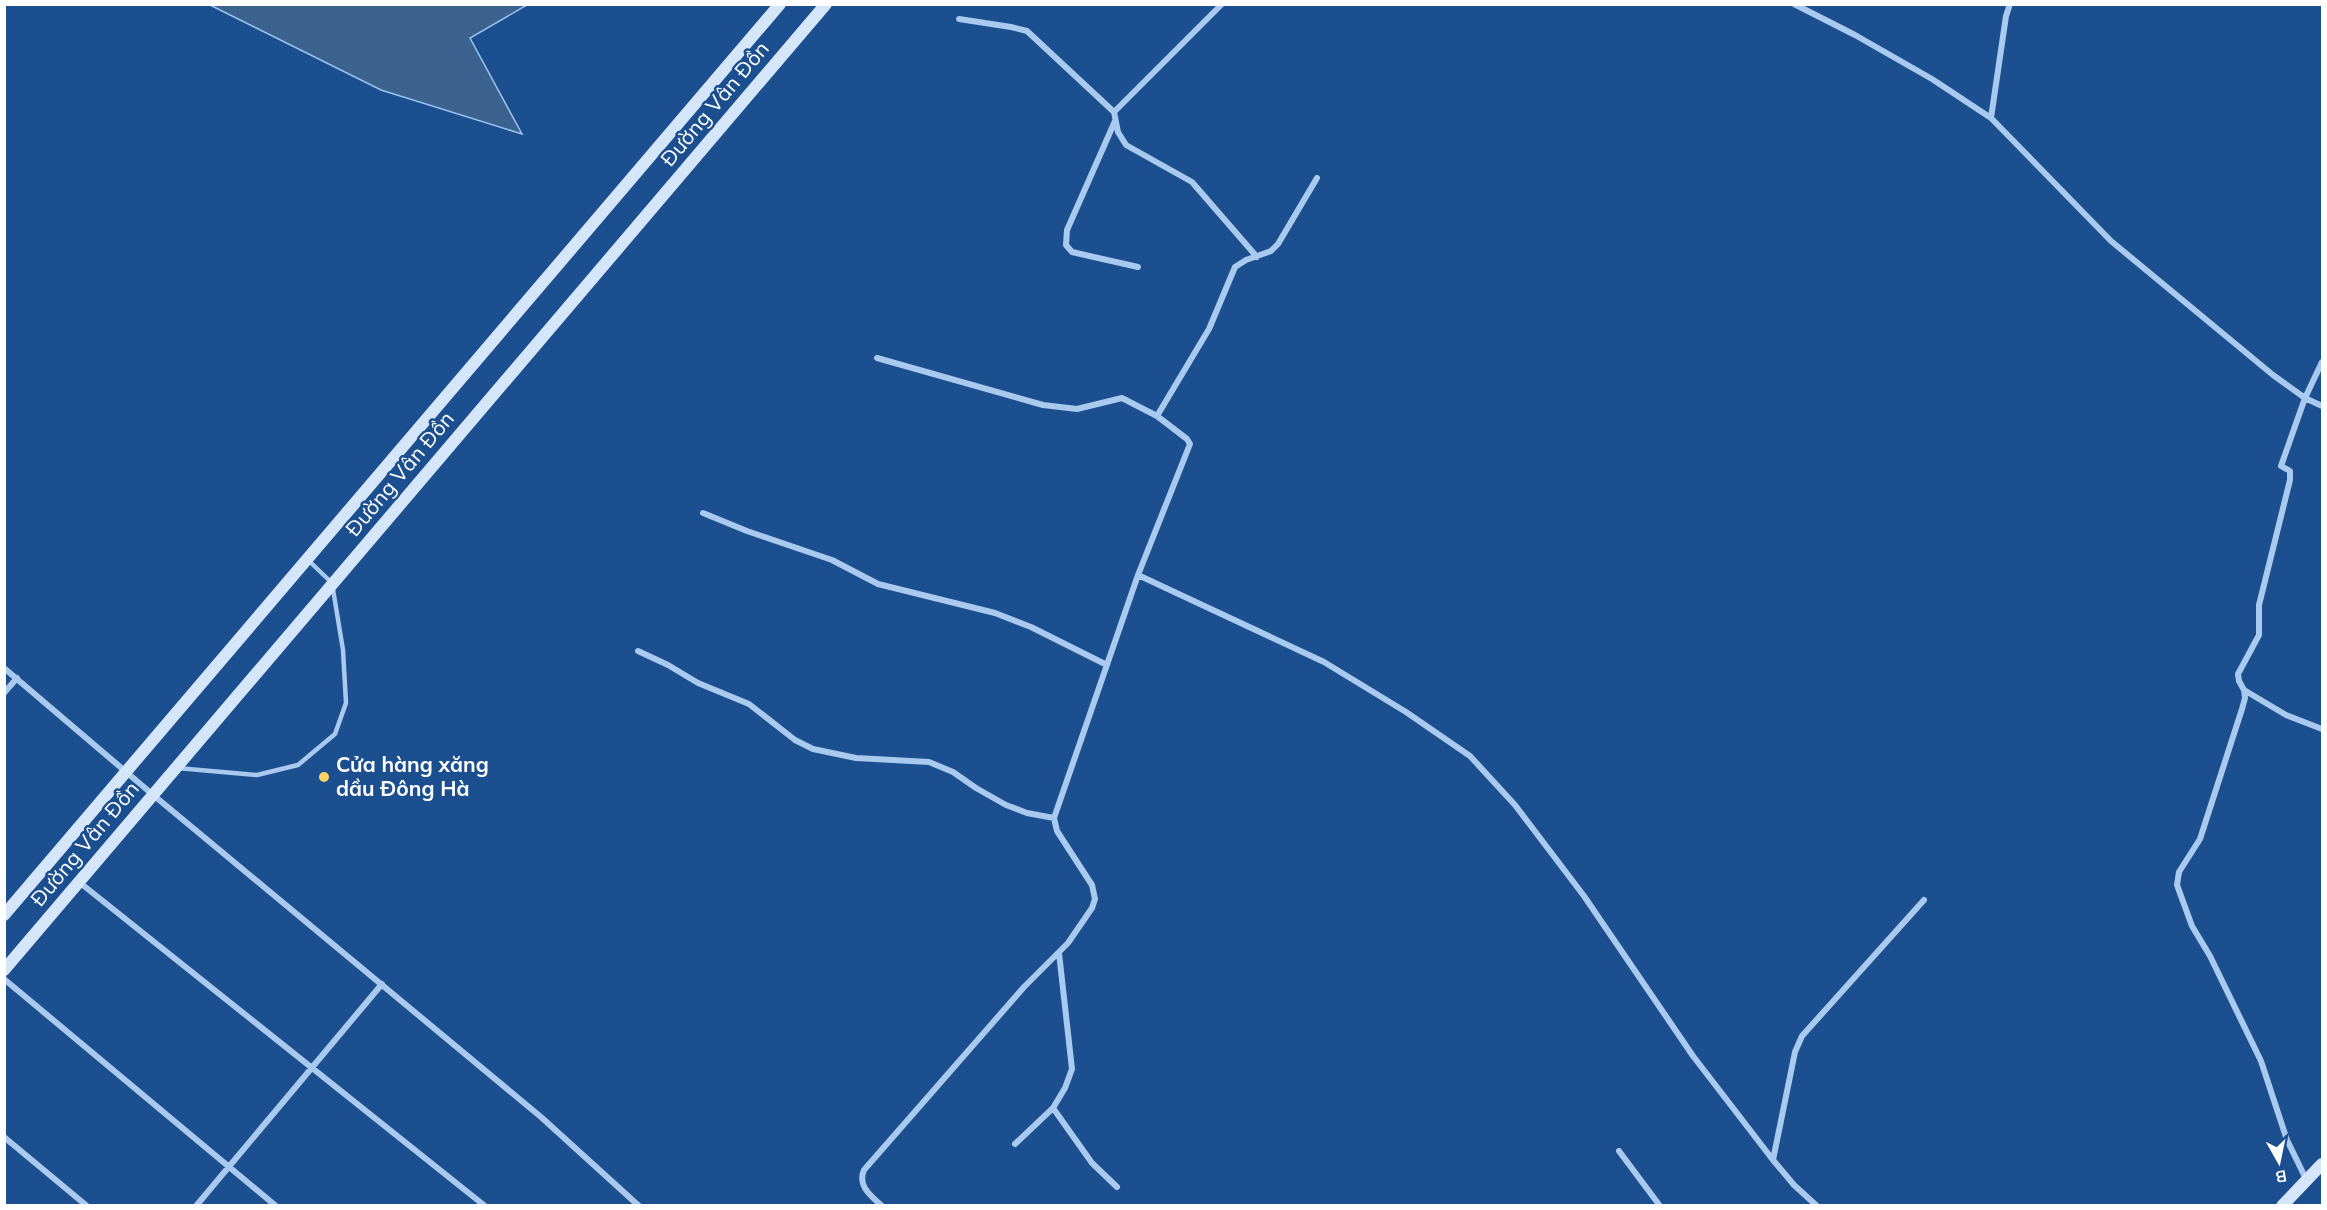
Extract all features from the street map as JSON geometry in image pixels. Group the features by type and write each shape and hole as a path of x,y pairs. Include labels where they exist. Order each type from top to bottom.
{"main road":[{"name":"Đường Vân Đồn","path":"4,915 780,4"},
{"name":"Đường Vân Đồn","path":"4,970 826,4"},
{"path":"2282,1206 2322,1164"}],"street":[{"path":"1114,112 1222,4"},
{"path":"1794,4 1855,35 1932,79 1991,118 2111,241 2230,341 2304,398 2322,405"},
{"path":"1991,118 2006,16 2010,4"},
{"path":"959,20 1011,27 1027,32 1114,112 1115,121 1126,145 1192,182 1257,257"},
{"path":"1115,121 1067,230 1066,245 1072,252 1138,267"},
{"path":"1157,416 1209,329 1235,267 1271,251 1278,244 1317,178"},
{"path":"877,358 1043,405 1077,409 1122,398 1157,416 1187,439 1190,448 1138,575 1054,818 1057,831 1092,885 1095,899 1092,908 1068,943 1024,987 864,1170 861,1176 864,1187 867,1193 882,1206"},
{"path":"2307,1181 2288,1140 2261,1061 2210,956 2192,926 2177,885 2179,872 2200,839 2245,699 2238,674 2259,635 2259,605 2290,480 2290,471 2281,466 2304,398 2322,362"},
{"path":"703,513 747,531 832,560 878,584 966,605 1022,623 1107,665"},
{"path":"1138,575 1324,662 1406,712 1470,756 1515,805 1536,832 1584,896 1694,1056 1773,1160 1794,1185 1817,1206"},
{"path":"638,651 698,683 749,704 795,740 813,749 856,758 929,762 953,772 1006,805 1027,813 1054,818"},
{"path":"4,668 152,794 542,1117 639,1206"},
{"path":"4,693 17,678"},
{"path":"2244,690 2286,715 2322,729"},
{"path":"78,882 485,1206"},
{"path":"1773,1160 1795,1052 1802,1036 1924,900"},
{"path":"1016,1144 1053,1108 1065,1089 1072,1069 1059,953"},
{"path":"4,980 276,1206"},
{"path":"196,1206 382,984"},
{"path":"1053,1108 1092,1162 1118,1187"},
{"path":"4,1137 87,1206"},
{"path":"1619,1151 1660,1206"}],"lane":[{"path":"175,768 257,775 298,765 335,734 346,703 343,650 332,583 307,559"}],"water":[{"path":"210,5 527,5 470,38 522,134 381,90"}],"place":[{"name":"Cửa hàng xăng dầu Đông Hà","path":"324,777"}]}
